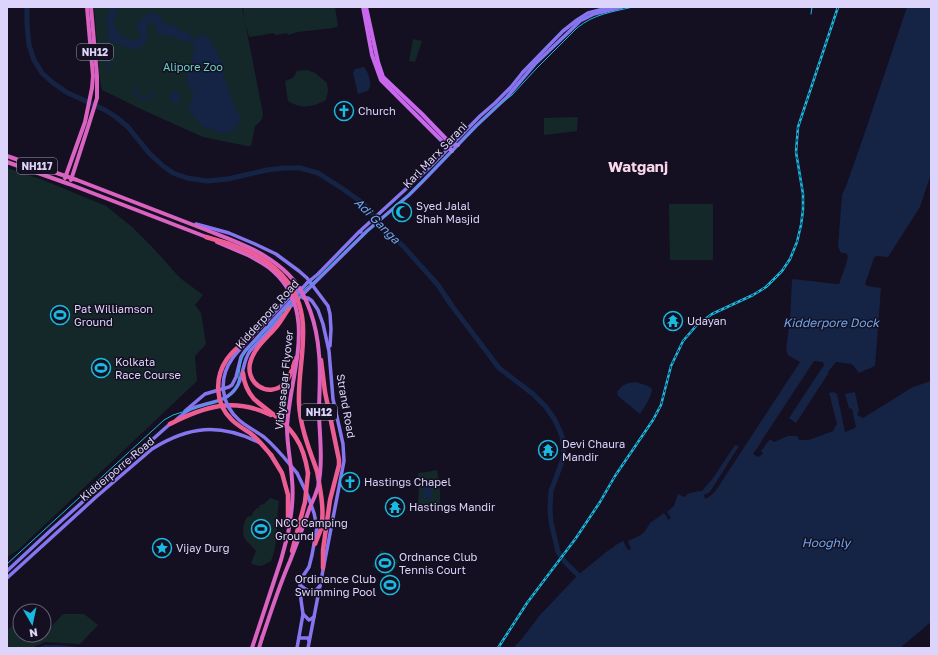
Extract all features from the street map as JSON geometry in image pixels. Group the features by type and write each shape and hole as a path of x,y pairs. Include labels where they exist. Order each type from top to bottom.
{"highway":[{"name":"NH12","path":"87,7 93,76 92,88 90,94 89,117 85,122 64,182 69,184 89,117 97,98 97,76 91,7"},
{"name":"NH117","path":"7,156 66,176"},
{"path":"7,162 64,182"},
{"name":"NH12","path":"66,176 256,250 272,260 289,274 306,300 316,332 320,355 320,474 317,488 298,542 275,598 259,648"},
{"name":"Vidyasagar Flyover","path":"69,184 206,237 250,256 273,270 290,292 295,303 300,330 288,416 288,441 293,494 292,514 281,560 252,648"},
{"path":"206,237 243,249 268,262 288,282 299,303 302,314 304,334 298,393 300,415 317,471 322,496 321,528 315,544"},
{"path":"289,308 255,352 249,365 249,373 253,381 258,387 266,390 275,389 281,386 286,382 298,352"},
{"path":"252,336 233,352 220,372 218,382 219,399 221,405 232,420 261,443 271,455 282,473 288,495 288,534"},
{"path":"320,355 325,392 339,460 330,500 323,550 323,568"},
{"path":"243,373 244,382 254,399 290,429 297,438 303,450 308,473 305,502 290,560"},
{"path":"170,424 196,412 227,405 237,405 258,410 279,420"}],"main road":[{"path":"363,7 372,54 381,80 452,151"},
{"path":"366,7 378,62 383,77 451,144 458,145"},
{"name":"Karl Marx Sarani","path":"306,291 367,231 423,181 490,112 507,97 580,17 588,13 610,7"},
{"path":"297,648 304,614 300,584 309,567 315,544 317,527 314,513 297,473 282,454 263,436 239,420 225,402 222,385 226,369 232,359 252,336 293,294 318,274 359,232 432,165 511,87 523,72 571,26 600,12 622,7"},
{"path":"180,220 229,233 255,244 276,254 299,271 309,281 328,306 331,329 330,351"},
{"path":"359,232 367,231"},
{"name":"Kidderpore Road","path":"175,420 205,394 232,385 241,357 245,351 309,281"},
{"name":"Kidderpore Road","path":"7,571 175,420 191,409 226,398 232,393 241,380 244,361 250,350 306,291"},
{"path":"299,298 308,298 316,307 324,300"},
{"name":"Strand Road","path":"308,648 344,461 343,444 333,399 330,351 324,324 316,307"},
{"path":"234,382 238,385"},
{"name":"Kidderporre Road","path":"7,578 96,497 161,443 180,434 195,430 216,429 243,435 261,443"},
{"path":"300,584 310,592 315,591 320,585"},
{"path":"304,614 309,620 314,617"},
{"path":"300,638 308,638 310,641"}],"green space":[{"name":"Alipore Zoo","path":"94,7 242,7 245,21 243,7 335,7 338,26 333,28 297,32 288,35 287,33 275,35 274,33 249,37 245,22 263,114 258,124 255,126 251,146 247,146 203,137 102,90"},
{"path":"413,39 422,41 415,62 409,61"},
{"path":"307,70 315,73 327,83 328,91 326,100 312,106 298,106 288,101 285,81 293,78 297,71"},
{"path":"578,117 577,131 544,135 544,118"},
{"name":"Kolkata Race Course","path":"7,168 43,180 106,206 132,227 180,278 203,295 195,305 201,313 206,344 195,356 197,381 18,550 7,557"},
{"path":"669,204 713,204 713,260 670,260"},
{"path":"437,470 440,490 440,506 418,505 418,473"},
{"name":"NCC Camping Ground","path":"270,498 279,501 274,554 271,561 257,566 251,563 256,551 245,539 243,534 244,526 247,517 252,516 253,512 259,508 260,505 264,504"},
{"name":"Ordnance Club Tennis Court","path":"381,550 399,561 389,577 372,566"},
{"path":"63,614 84,614 98,625 80,644 52,642 52,626"},
{"path":"12,626 12,643 43,643 32,648 7,648 7,630"}],"water":[{"path":"115,7 116,14 113,20 118,33 124,38 138,40 141,37 136,25 147,14 153,12 163,20 165,24 177,26 179,31 188,32 191,39 196,39 200,35 211,39 210,43 217,52 223,65 223,75 230,97 235,104 236,113 242,115 236,130 220,133 214,129 206,128 188,110 194,95 188,83 186,72 191,62 194,43 180,41 178,37 170,37 157,32 156,25 151,21 148,21 146,33 148,37 138,48 134,50 113,42 107,39 108,29 106,19 111,8"},
{"name":"Hooghly","path":"907,7 931,7 931,174 920,207 888,257 876,256 874,258 865,284 867,286 881,288 875,366 859,373 852,364 836,362 828,372 796,423 789,418 824,365 823,362 814,361 753,454 758,457 763,454 761,451 770,439 774,442 788,436 797,436 799,440 809,440 833,431 837,424 829,393 833,392 837,394 845,432 856,427 852,409 849,408 845,394 855,392 859,411 857,415 863,418 913,387 931,381 931,622 900,648 513,648 540,615 578,575 606,552 623,541 628,550 631,549 628,541 641,535 650,523 664,513 668,520 671,518 667,512 674,506 678,494 684,497 687,494 702,491 713,478 735,445 739,446 710,492 704,495 705,499 714,493 800,362 788,355 786,350 790,319 792,281 793,279 839,284 848,256 846,253 841,253 838,247 842,195 863,138"},
{"path":"364,67 369,75 370,86 367,91 358,94 353,73 355,69"},
{"path":"175,91 179,93 180,100 174,103 170,99 170,95 171,92"},
{"path":"636,382 652,389 649,399 640,414 618,396 617,392 625,384"},
{"path":"423,483 432,483 432,498 423,499"},
{"path":"45,645 60,645 86,648 37,648"}],"waterway":[{"name":"Adi Ganga","path":"27,7 29,45 34,60 42,73 66,92 105,110 116,117 128,127 149,153 173,173 187,178 207,181 228,179 267,170 300,168 318,173 364,204 385,229 403,246 438,285 499,368 533,394 546,407 555,420 562,436 564,448 563,459 551,491 551,522 558,552 565,562 578,575"},
{"path":"136,7 141,8"},
{"path":"108,46 107,55 109,69"},
{"path":"136,89 135,93 144,98 153,96 153,92"}],"tram line":[{"path":"7,564 164,420 173,415 227,398 232,394 237,385 243,356 247,350 307,287 409,195 482,120 512,95 577,28 583,23 597,17 633,7"},
{"path":"811,14 812,7"},
{"path":"438,138 444,144"}],"railway":[{"path":"498,648 527,603 576,538 615,476 653,420 661,405 671,366 683,341 696,326 712,314 753,295 766,287 782,271 790,259 797,242 803,210 803,194 796,152 798,127 838,7"}],"place":[{"name":"Church","path":"344,111"},
{"name":"Syed Jalal Shah Masjid","path":"402,212"},
{"name":"Pat Williamson Ground","path":"60,315"},
{"name":"Udayan","path":"673,321"},
{"name":"Kolkata Race Course","path":"101,368"},
{"name":"Devi Chaura Mandir","path":"548,450"},
{"name":"Hastings Chapel","path":"350,482"},
{"name":"Hastings Mandir","path":"395,507"},
{"name":"NCC Camping Ground","path":"261,529"},
{"name":"Vijay Durg","path":"162,548"},
{"name":"Ordnance Club Tennis Court","path":"385,563"},
{"name":"Ordinance Club Swimming Pool","path":"390,585"}],"district":[{"name":"Watganj","path":"638,167"}],"water label":[{"name":"Kidderpore Dock","path":"831,323"}]}
